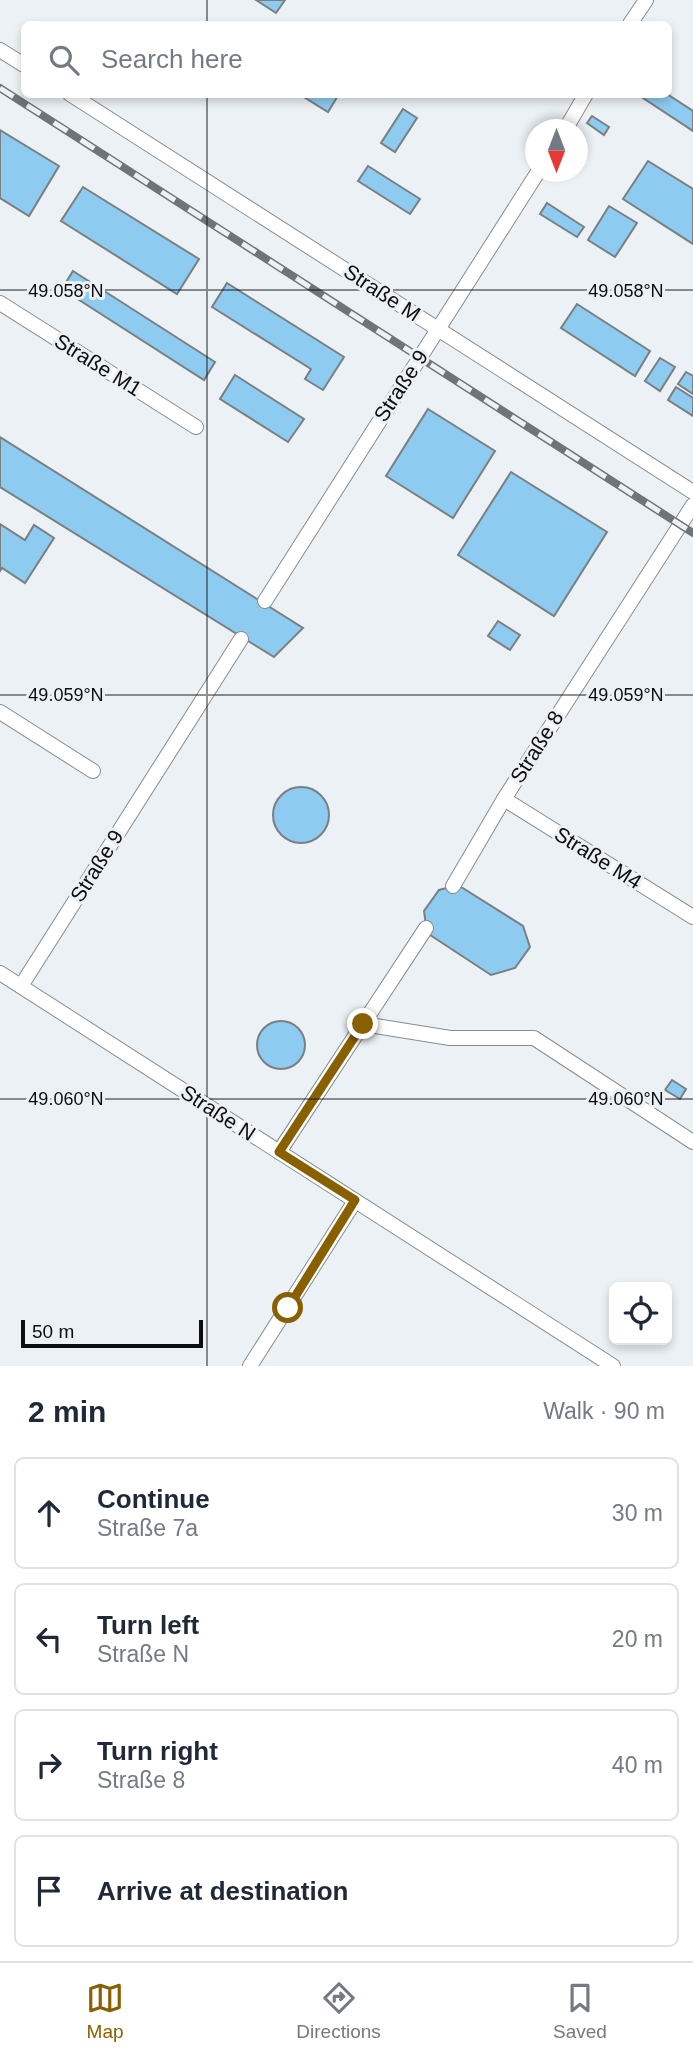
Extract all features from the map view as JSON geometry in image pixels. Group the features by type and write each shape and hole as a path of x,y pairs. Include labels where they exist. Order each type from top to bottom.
{"lane":[{"path":"632,21 646,0"},
{"path":"0,50 21,63"},
{"name":"Straße M","path":"76,98 693,492"},
{"path":"571,119 584,98"},
{"name":"Straße 9","path":"264,601 532,182"},
{"name":"Straße M1","path":"0,303 196,427"},
{"name":"Straße 8","path":"453,886 504,799 693,505"},
{"name":"Straße 9","path":"21,986 241,639"},
{"path":"0,712 93,771"},
{"name":"Straße M4","path":"504,799 693,917"},
{"path":"279,1152 426,928"},
{"name":"Straße N","path":"0,973 613,1366"},
{"path":"363,1024 450,1038 534,1038 693,1142"},
{"path":"250,1366 355,1200"}],"building":[{"path":"256,0 285,0 276,13"},
{"path":"672,97 693,111 693,131 643,98"},
{"path":"305,98 337,98 328,112"},
{"path":"403,109 417,118 395,152 381,143"},
{"path":"592,116 609,127 604,135 588,122"},
{"path":"0,130 59,166 29,216 0,198"},
{"path":"648,161 693,189 693,244 623,199"},
{"path":"368,166 420,199 410,214 358,181"},
{"path":"83,187 199,259 177,294 61,221"},
{"path":"547,203 584,227 577,237 540,214"},
{"path":"609,206 637,223 615,257 588,240"},
{"path":"73,271 215,362 204,380 62,289"},
{"path":"227,283 344,357 323,390 305,379 311,369 212,307"},
{"path":"577,304 650,351 635,376 561,328"},
{"path":"660,358 675,367 660,391 645,381"},
{"path":"686,372 693,376 693,394 678,384"},
{"path":"235,375 304,419 288,442 220,399"},
{"path":"676,387 693,398 693,416 668,400"},
{"path":"428,409 495,451 453,518 386,476"},
{"path":"0,437 303,628 274,657 0,487"},
{"path":"511,472 607,532 554,616 458,555"},
{"path":"0,524 25,540 34,525 54,538 25,583 2,568 0,571"},
{"path":"498,621 520,635 510,650 488,636"},
{"path":"301,787 312,789 321,795 327,804 327,826 321,835 312,841 301,843 290,841 281,835 275,826 273,815 275,804 281,795 290,789"},
{"path":"458,885 523,926 530,947 515,968 491,975 427,933 424,911 439,890"},
{"path":"281,1021 298,1028 305,1045 298,1062 281,1069 264,1062 257,1045 264,1028"},
{"path":"672,1080 686,1089 680,1099 665,1090"}],"railway":[{"path":"0,88 693,533"}],"route":[{"path":"288,1308 355,1200 279,1152 363,1024"}]}
